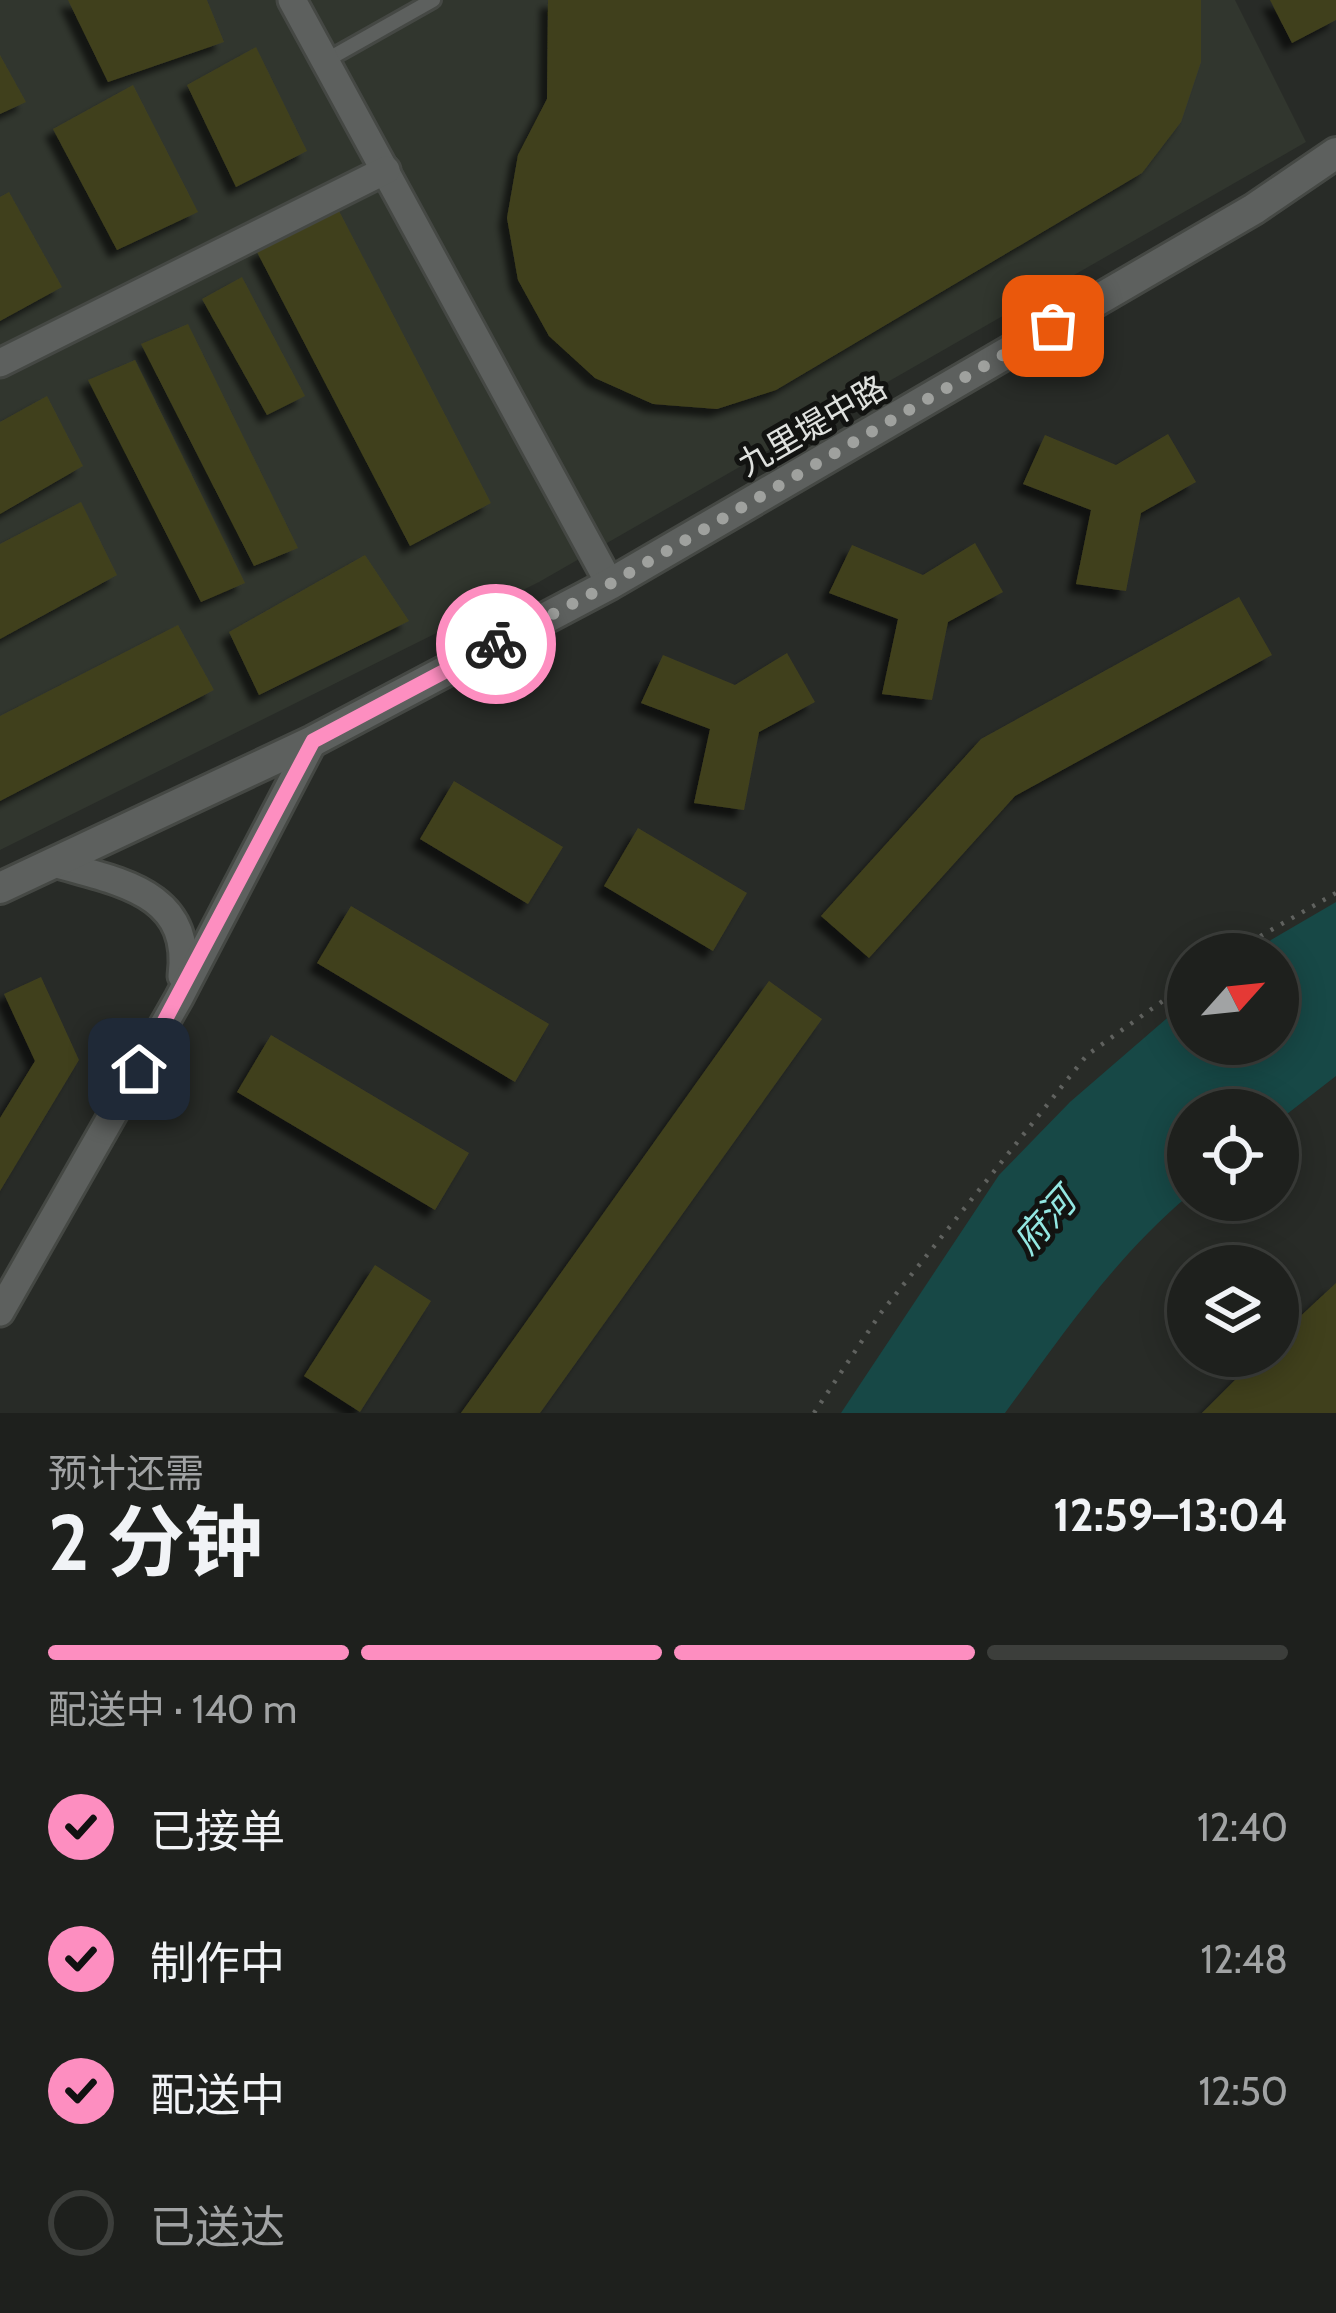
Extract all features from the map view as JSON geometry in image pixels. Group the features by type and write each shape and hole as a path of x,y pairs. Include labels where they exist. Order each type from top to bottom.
{"street":[{"path":"292,0 610,584"},
{"name":"九里堤中路","path":"0,888 313,741 610,584 1254,209 1336,153"},
{"path":"0,363 386,170"},
{"path":"0,1312 179,998 313,741"},
{"path":"54,863 129,884 172,914 186,943 179,998"}],"lane":[{"path":"325,61 433,0"}],"path":[{"path":"1265,933 1336,892"},
{"path":"814,1413 880,1314 1087,1054 1167,998"}],"shaded area":[{"path":"0,0 1235,0 1306,142 539,582 0,850"}],"water":[{"name":"府河","path":"1336,902 1336,1076 1299,1105 1299,1089 1167,1089 1167,1215 1068,1327 1005,1413 841,1413 999,1175 1070,1102 1167,1018 1167,1065 1299,1065 1299,933 1283,933"}],"building":[{"path":"68,0 207,0 224,42 108,82"},
{"path":"548,0 1201,0 1201,62 1181,122 1142,173 776,390 717,409 653,404 595,378 549,336 518,280 507,218 518,155 547,99"},
{"path":"1270,0 1336,0 1336,20 1292,43"},
{"path":"256,47 307,151 236,187 187,85"},
{"path":"0,55 26,102 0,114"},
{"path":"133,85 198,212 117,250 53,129"},
{"path":"9,192 62,287 0,321 0,197"},
{"path":"338,209 491,503 410,546 257,252"},
{"path":"242,277 305,396 267,415 202,299"},
{"path":"188,324 298,548 254,566 141,344"},
{"path":"135,360 245,583 201,602 88,380"},
{"path":"47,396 83,466 0,514 0,422"},
{"path":"1168,434 1196,482 1141,513 1126,591 1076,584 1091,510 1023,484 1045,435 1116,465"},
{"path":"81,502 117,575 0,639 0,544"},
{"path":"975,543 1003,592 948,622 932,700 882,694 898,619 829,593 852,545 923,575"},
{"path":"365,555 409,621 259,695 229,632"},
{"path":"1239,597 1272,655 1015,796 869,958 821,916 981,739"},
{"path":"178,625 214,690 0,801 0,716"},
{"path":"787,653 815,702 759,732 744,810 694,803 710,729 641,703 663,655 735,685"},
{"path":"454,781 563,847 528,904 420,839"},
{"path":"638,828 747,893 713,951 604,886"},
{"path":"351,906 549,1024 515,1082 317,963"},
{"path":"41,977 79,1060 0,1191 0,1118 35,1061 4,994"},
{"path":"769,981 822,1019 540,1413 461,1413"},
{"path":"271,1035 469,1153 435,1210 237,1092"},
{"path":"375,1265 431,1301 360,1412 304,1376"},
{"path":"1336,1283 1336,1413 1202,1413 1238,1377 1299,1377 1299,1317"}],"way so far":[{"path":"496,644 610,584 1053,326"}],"route":[{"path":"139,1069 313,741 496,644"}]}
